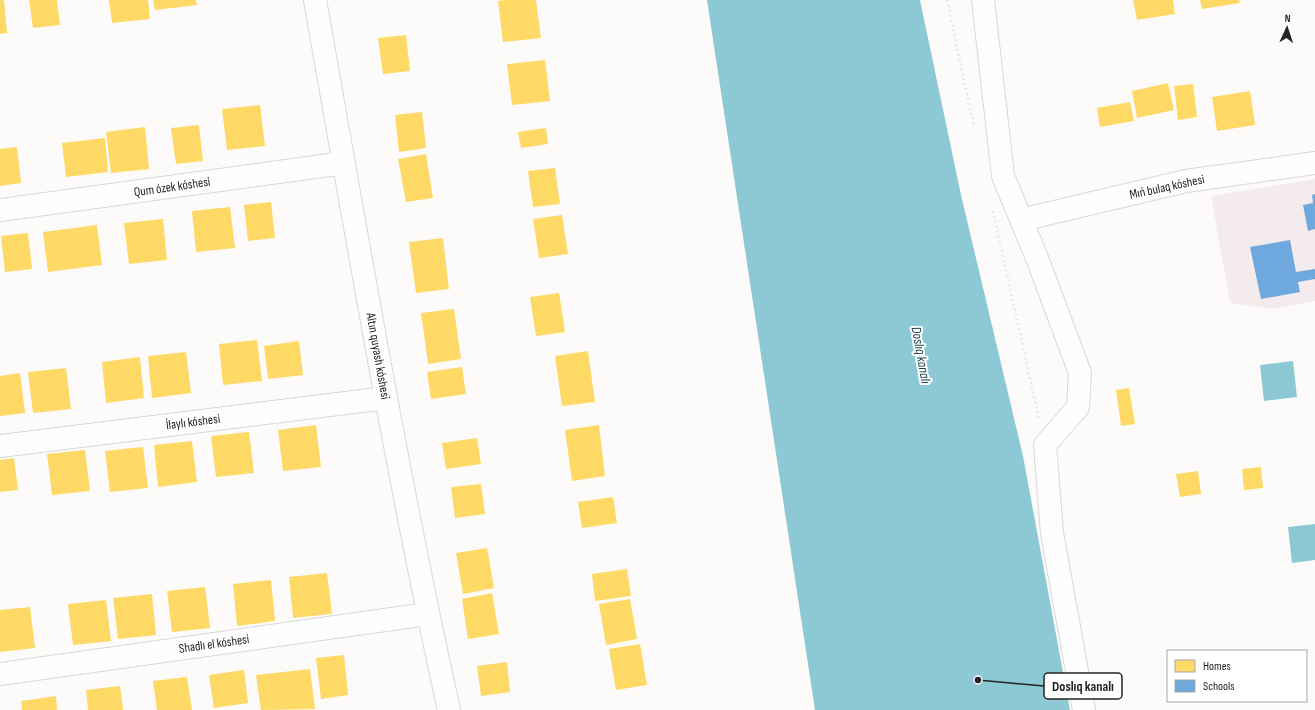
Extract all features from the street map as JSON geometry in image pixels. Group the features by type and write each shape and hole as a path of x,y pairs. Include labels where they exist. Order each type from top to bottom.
{"street":[{"name":"Altın quyash kóshesi","path":"315,0 386,398 428,614 449,710"},
{"path":"983,0 1003,176 1037,258 1080,373 1078,407 1045,445 1052,533 1084,710"},
{"name":"Qum ózek kóshesi","path":"0,210 344,163"},
{"name":"Mıń bulaq kóshesi","path":"1021,220 1186,181 1315,163"},
{"name":"Ílaylı kóshesi","path":"0,446 386,398"},
{"name":"Shadlı el kóshesi","path":"0,674 428,614"}],"path":[{"path":"947,0 974,127"},
{"path":"992,204 1045,445"}],"shaded area":[{"path":"1315,179 1315,301 1272,309 1230,303 1211,196"}],"water":[{"path":"707,0 920,0 961,195 1023,456 1070,710 815,710"},
{"path":"1293,361 1297,397 1264,401 1260,365"},
{"path":"1315,524 1315,560 1292,563 1288,527"}],"building: Homes":[{"path":"0,0 4,0 7,33 0,34"},
{"path":"29,0 57,0 60,25 33,28"},
{"path":"109,0 148,0 150,19 112,23"},
{"path":"153,0 196,0 197,5 155,10"},
{"path":"536,0 541,38 503,42 498,1"},
{"path":"1133,0 1173,0 1175,14 1137,20"},
{"path":"1200,0 1239,0 1240,3 1202,9"},
{"path":"406,35 410,71 383,74 378,38"},
{"path":"545,60 550,101 512,105 507,64"},
{"path":"1168,83 1174,110 1137,118 1132,91"},
{"path":"1193,84 1197,117 1178,120 1174,86"},
{"path":"1250,91 1255,125 1217,131 1212,97"},
{"path":"1130,102 1134,121 1100,127 1097,108"},
{"path":"260,105 265,146 227,150 222,109"},
{"path":"422,112 426,148 399,152 395,115"},
{"path":"199,125 203,161 176,164 171,128"},
{"path":"145,127 149,169 111,173 106,132"},
{"path":"546,128 548,144 521,148 518,132"},
{"path":"105,138 108,172 66,177 62,143"},
{"path":"17,147 21,183 0,186 0,149"},
{"path":"426,154 433,198 406,202 398,159"},
{"path":"555,168 560,204 533,207 528,171"},
{"path":"271,202 275,238 248,241 244,205"},
{"path":"230,207 235,248 196,252 192,211"},
{"path":"562,215 568,254 539,258 533,219"},
{"path":"163,219 167,260 129,264 124,223"},
{"path":"97,225 102,265 48,272 43,232"},
{"path":"28,233 32,269 5,272 1,236"},
{"path":"443,238 449,289 416,293 409,242"},
{"path":"559,293 565,332 536,336 530,297"},
{"path":"454,309 461,359 428,364 421,313"},
{"path":"257,340 262,381 223,385 219,344"},
{"path":"299,341 303,375 268,379 264,346"},
{"path":"588,351 595,402 562,406 555,356"},
{"path":"186,352 191,393 152,398 148,356"},
{"path":"140,357 144,398 106,403 102,362"},
{"path":"462,367 466,394 431,399 427,372"},
{"path":"66,368 71,409 33,413 28,372"},
{"path":"20,373 25,413 0,416 0,376"},
{"path":"1129,388 1135,424 1121,426 1116,390"},
{"path":"316,425 321,467 283,471 278,430"},
{"path":"599,425 605,476 572,481 565,430"},
{"path":"249,432 254,473 216,477 211,436"},
{"path":"477,438 481,464 446,469 442,443"},
{"path":"192,441 197,482 158,487 154,445"},
{"path":"143,447 148,488 110,492 105,451"},
{"path":"85,450 90,491 52,495 47,454"},
{"path":"14,458 18,490 0,492 0,460"},
{"path":"1261,467 1263,488 1244,490 1242,469"},
{"path":"1198,471 1201,494 1180,497 1176,474"},
{"path":"481,484 485,514 455,518 451,487"},
{"path":"613,497 617,523 582,528 578,502"},
{"path":"487,548 494,588 463,594 456,553"},
{"path":"627,569 631,596 595,601 592,574"},
{"path":"327,573 332,614 293,618 289,577"},
{"path":"271,580 275,621 237,626 233,584"},
{"path":"205,587 210,628 172,632 167,591"},
{"path":"492,593 499,634 468,639 462,599"},
{"path":"152,594 156,635 118,639 113,598"},
{"path":"630,599 637,639 606,645 599,604"},
{"path":"106,600 111,641 73,645 68,604"},
{"path":"30,607 35,648 0,652 0,610"},
{"path":"640,644 647,685 616,690 609,649"},
{"path":"344,655 348,695 321,699 316,658"},
{"path":"507,662 510,692 481,696 477,666"},
{"path":"310,669 315,709 261,710 256,675"},
{"path":"244,670 248,703 214,708 209,675"},
{"path":"187,677 192,710 157,710 153,681"},
{"path":"120,686 123,710 88,710 86,690"},
{"path":"56,696 57,710 22,710 21,701"}],"building: Schools":[{"path":"1315,194 1315,229 1308,231 1303,205 1313,203 1312,195"},
{"path":"1290,240 1296,272 1315,269 1315,279 1298,282 1300,292 1261,299 1250,247"}],"place":[{"name":"Doslıq kanalı","path":"978,680"}]}
